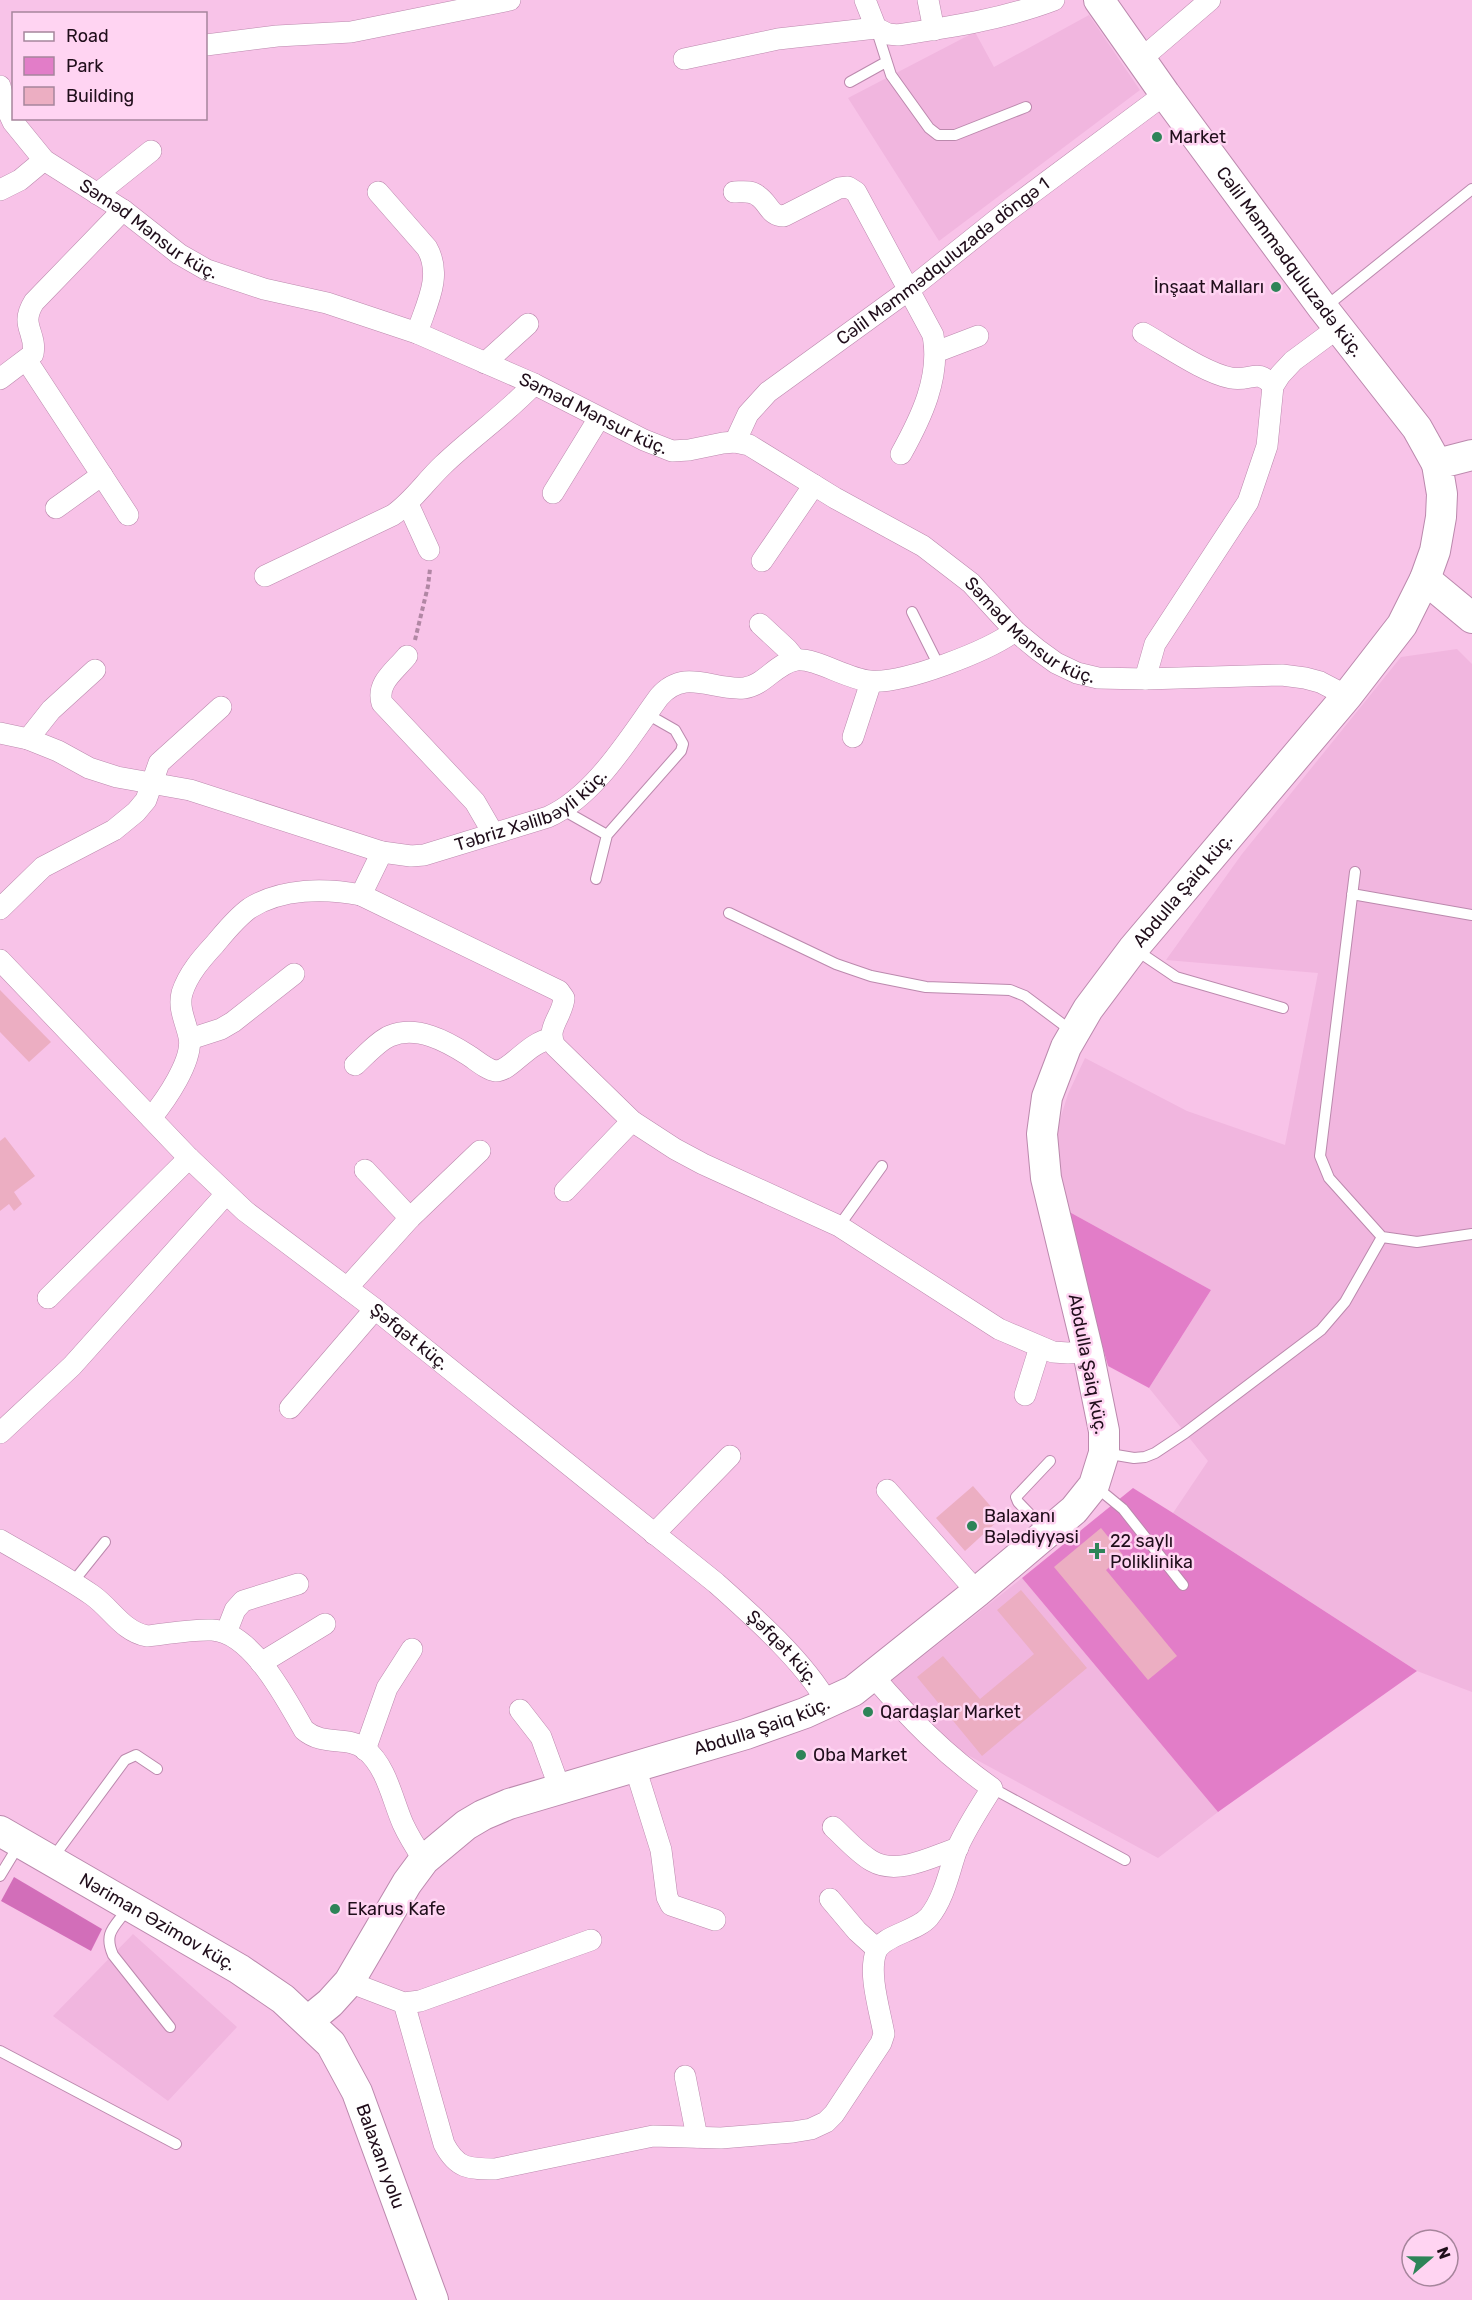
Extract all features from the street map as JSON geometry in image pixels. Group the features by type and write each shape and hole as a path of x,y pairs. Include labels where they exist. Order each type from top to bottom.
{"street":[{"path":"207,45 277,36 351,32 510,0"},
{"path":"865,0 876,28"},
{"path":"928,0 934,30"},
{"path":"684,59 778,39 876,28 888,34 934,30 1015,6 1054,0"},
{"name":"Cəlil Məmmədquluzadə küç.","path":"1099,0 1140,60 1331,318 1417,428 1437,464"},
{"path":"1140,60 1210,0"},
{"name":"Səməd Mənsur küç.","path":"0,86 4,105 13,122 44,160 123,210 192,263 222,277 327,303 417,333 534,384 644,440 672,451 735,442 750,445 814,485 923,546 971,583 1016,631 1056,663 1077,673 1098,678 1146,679 1282,675 1312,680 1347,696"},
{"name":"Cəlil Məmmədquluzadə döngə 1","path":"735,442 748,414 768,392 910,289 1005,213 1165,94"},
{"path":"97,194 151,151"},
{"path":"0,190 20,180 44,160"},
{"path":"734,192 751,192 759,196 777,216 784,216 839,188 848,187 856,192 910,289 933,335 936,352 936,364 923,411 901,454"},
{"path":"378,192 433,258 434,281 417,333"},
{"path":"0,379 27,361 33,354 34,347 27,321 28,312 34,302 123,210"},
{"path":"1146,679 1155,644 1248,502 1267,446 1274,386 1280,375 1331,318"},
{"path":"485,363 528,324"},
{"path":"1143,333 1216,374 1233,379 1265,376 1274,386"},
{"path":"936,352 978,336"},
{"path":"27,361 128,515"},
{"path":"265,576 393,515 408,504 443,465 519,400 534,384"},
{"path":"553,493 599,418"},
{"path":"1437,464 1472,455"},
{"name":"Abdulla Şaiq küç.","path":"308,2021 330,2003 349,1982 407,1883 424,1860 446,1840 483,1815 509,1804 746,1734 828,1704 853,1691 1049,1533 1074,1510 1094,1485 1104,1453 1101,1412 1046,1178 1042,1153 1043,1116 1047,1096 1058,1065 1088,1009 1133,949 1347,696 1402,625 1425,579 1434,551 1441,517 1442,494 1437,464"},
{"path":"56,508 102,475"},
{"path":"762,561 814,485"},
{"path":"408,504 429,550"},
{"path":"1425,579 1472,618"},
{"path":"760,624 796,660 816,662 838,674 871,682 907,676 939,666 993,645 1016,631"},
{"path":"406,656 383,684 379,694 382,703 475,802 493,833"},
{"name":"Təbriz Xəlilbəyli küç.","path":"0,734 28,740 58,751 89,768 117,777 190,790 382,852 411,856 424,855 548,817 563,810 591,786 666,689 675,684 688,681 746,688 760,682 782,665 796,660"},
{"path":"28,740 51,710 95,670"},
{"path":"853,738 871,682"},
{"path":"0,909 43,867 114,830 136,812 146,800 159,763 222,707"},
{"path":"361,895 382,852"},
{"path":"151,1118 167,1100 190,1051 190,1039 180,1005 189,976 234,922 250,908 271,898 288,894 335,890 361,895 559,991 564,998 564,1007 551,1030 551,1039 555,1046 632,1120 703,1164 839,1226 999,1329 1040,1347 1068,1353 1088,1352"},
{"name":"Şəfqət küç.","path":"0,960 226,1194 716,1582 745,1608 803,1669 819,1687 828,1704"},
{"path":"190,1039 221,1029 233,1022 294,974"},
{"path":"355,1065 388,1036 399,1034 416,1033 438,1038 496,1071 507,1067 535,1043 551,1039"},
{"path":"565,1191 632,1120"},
{"path":"347,1288 410,1218 480,1151"},
{"path":"48,1298 189,1158"},
{"path":"365,1170 410,1218"},
{"path":"0,1433 72,1366 226,1194"},
{"path":"290,1408 375,1310"},
{"path":"1025,1395 1040,1347"},
{"path":"654,1534 730,1456"},
{"path":"887,1490 977,1592"},
{"path":"0,1539 73,1582 94,1597 124,1627 136,1634 147,1636 212,1630 226,1633 240,1641 261,1663 304,1730 313,1738 357,1745 380,1766 402,1823 411,1842 424,1860"},
{"path":"226,1633 235,1610 243,1600 298,1584"},
{"path":"261,1663 325,1624"},
{"path":"365,1750 387,1688 412,1649"},
{"path":"404,2003 444,2144 459,2164 471,2169 495,2169 653,2136 721,2138 793,2132 826,2122 834,2114 881,2043 884,2034 872,1967 877,1949 888,1940 914,1929 928,1918 950,1874 958,1848 992,1788 958,1765 925,1735 873,1676"},
{"path":"519,1710 541,1737 560,1789"},
{"path":"635,1767 662,1850 667,1897 671,1905 715,1920"},
{"path":"833,1827 871,1861 889,1868 910,1864 958,1848"},
{"name":"Nəriman Əzimov küç.","path":"10,1836 239,1969 283,1999 308,2021"},
{"path":"830,1899 857,1931 877,1949"},
{"path":"349,1982 404,2003 420,2001 591,1940"},
{"name":"Balaxanı yolu","path":"308,2021 331,2044 357,2092 434,2300"},
{"path":"685,2076 697,2137"}],"lane":[{"path":"876,28 891,75 929,128 938,135 956,135 1026,107"},
{"path":"849,82 886,62"},
{"path":"1331,318 1472,189"},
{"path":"912,612 939,666"},
{"path":"596,879 607,835 681,751 683,744 675,730 647,714"},
{"path":"563,810 607,835"},
{"path":"1354,873 1320,1156 1329,1178 1382,1237 1418,1242 1472,1234"},
{"path":"1352,894 1472,915"},
{"path":"729,913 836,964 871,976 926,987 1010,990 1025,996 1074,1033"},
{"path":"1133,949 1176,977 1283,1008"},
{"path":"839,1226 882,1166"},
{"path":"1104,1453 1134,1458 1155,1453 1321,1330 1345,1302 1382,1237"},
{"path":"1049,1533 1018,1502 1016,1497 1050,1461"},
{"path":"1094,1485 1123,1509 1183,1585"},
{"path":"73,1582 105,1542"},
{"path":"52,1860 126,1760 136,1755 156,1769"},
{"path":"992,1788 1125,1860"},
{"path":"0,1876 10,1836"},
{"path":"130,1906 109,1936 108,1943 113,1955 170,2027"},
{"path":"0,2051 176,2144"}],"path":[{"path":"406,656 415,643 428,586 429,550"}],"shaded area":[{"path":"1089,15 1140,90 939,241 848,98 975,32 994,67"},
{"path":"1457,649 1472,664 1472,1692 1417,1671 1173,1513 1208,1461 1149,1388 1211,1290 1064,1209 1056,1132 1068,1094 1085,1058 1187,1111 1285,1145 1318,973 1166,960 1242,854 1401,657"},
{"path":"1022,1578 1218,1812 1158,1858 938,1739 890,1682"},
{"path":"14,1877 102,1929 91,1951 1,1901"},
{"path":"133,1934 237,2027 168,2101 53,2016"}],"green space":[{"path":"1064,1209 1211,1290 1149,1388 1108,1366"},
{"path":"1133,1488 1417,1671 1218,1812 1022,1578"}],"building":[{"path":"0,990 51,1042 29,1062 0,1032"},
{"path":"5,1137 35,1176 14,1192 22,1204 14,1211 9,1204 0,1211 0,1141"},
{"path":"973,1486 1001,1518 965,1551 936,1518"},
{"path":"1101,1528 1123,1555 1106,1570 1177,1656 1148,1680 1054,1567"},
{"path":"1021,1590 1087,1668 982,1756 917,1677 943,1656 980,1699 1034,1654 997,1610"}],"place":[{"name":"Market","path":"1157,137"},
{"name":"İnşaat Malları","path":"1276,287"},
{"name":"Balaxanı Bələdiyyəsi","path":"972,1526"},
{"name":"22 saylı Poliklinika","path":"1097,1551"},
{"name":"Qardaşlar Market","path":"868,1712"},
{"name":"Oba Market","path":"801,1755"},
{"name":"Ekarus Kafe","path":"335,1909"}]}
